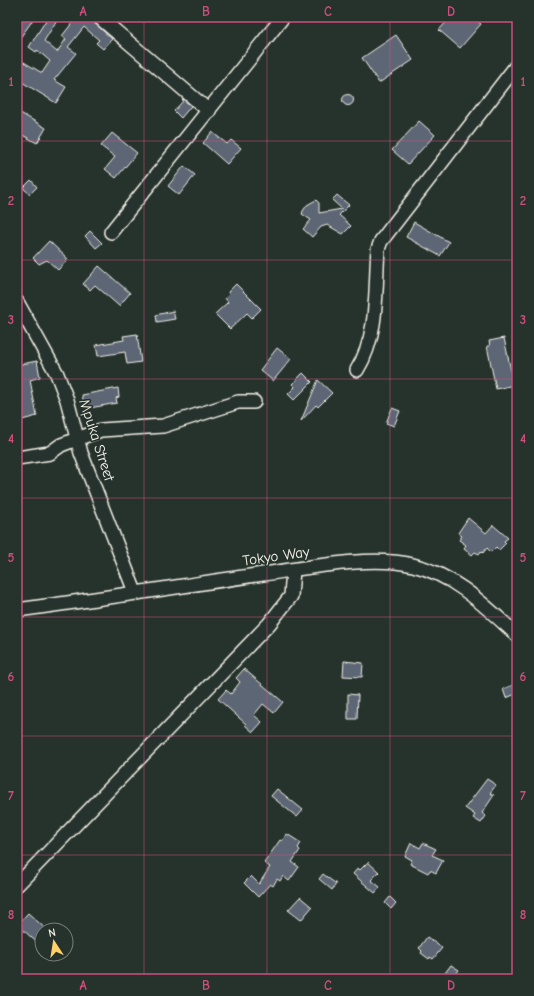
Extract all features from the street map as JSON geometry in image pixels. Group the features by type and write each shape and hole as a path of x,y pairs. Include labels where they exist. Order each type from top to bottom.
{"street":[{"path":"99,17 209,111"},
{"path":"110,232 209,111 283,17"},
{"path":"358,370 364,359 373,329 378,254 382,241 517,65"},
{"name":"Mpuka Street","path":"17,302 57,374 67,400 77,439 135,592"},
{"path":"17,458 50,453 61,445 91,433 110,428 163,426 238,402 254,402"},
{"name":"Tokyo Way","path":"17,610 329,564 392,561 414,565 441,575 474,596 517,636"},
{"path":"17,885 269,624 291,596 294,570"}],"building":[{"path":"17,17 35,17 17,42"},
{"path":"48,17 53,17 57,20 44,41 57,52 66,39 62,36 77,17 88,17 112,39 103,49 96,43 99,40 84,27 68,47 76,53 54,80 66,87 56,103 17,79 17,58 42,73 50,61 37,50 36,52 29,47"},
{"path":"451,17 457,22 461,17 473,17 481,24 460,48 439,30"},
{"path":"396,35 413,60 379,83 362,58"},
{"path":"348,94 352,96 354,100 352,104 348,106 344,104 342,100 344,96"},
{"path":"182,98 191,106 181,118 174,111 183,101"},
{"path":"17,111 46,128 37,143 17,132"},
{"path":"419,121 435,135 408,164 392,150"},
{"path":"212,132 227,144 231,140 241,148 227,164 203,143"},
{"path":"112,133 137,153 116,178 105,169 115,157 101,146"},
{"path":"184,166 195,175 179,195 168,186"},
{"path":"31,180 37,187 30,194 23,188"},
{"path":"337,195 349,205 339,215 351,226 343,234 327,225 321,227 312,237 303,229 311,220 302,214 303,211 307,205 316,200 319,203 319,213 342,209 332,200"},
{"path":"414,222 449,242 440,256 406,237"},
{"path":"90,231 102,243 96,248 85,236"},
{"path":"49,241 68,259 58,270 47,260 39,264 33,258"},
{"path":"99,266 130,293 119,306 95,285 90,290 83,284"},
{"path":"236,284 261,309 252,318 247,313 230,329 215,314 228,302 225,298 229,294 228,292"},
{"path":"173,311 175,319 157,322 156,315"},
{"path":"137,334 141,362 127,364 125,352 98,356 96,345 124,340 123,336"},
{"path":"504,338 514,385 496,389 487,346 490,346 489,341"},
{"path":"277,348 291,359 273,381 260,370"},
{"path":"37,361 40,377 30,380 37,416 22,420 21,416 17,417 17,365"},
{"path":"303,373 312,382 294,400 288,394 295,387 292,384"},
{"path":"318,380 332,393 318,407 316,405 301,421"},
{"path":"118,388 119,397 116,398 117,403 90,408 89,405 84,404 82,395"},
{"path":"392,408 400,411 394,426 386,423"},
{"path":"468,518 486,533 493,525 508,538 504,541 506,543 499,550 496,547 491,552 487,548 483,553 481,551 479,554 475,552 472,555 464,548 466,545 459,540 462,536 458,533"},
{"path":"344,661 363,663 362,677 343,676"},
{"path":"244,669 283,702 274,713 263,704 254,715 262,722 253,732 218,699 226,690 231,694 240,682 236,678"},
{"path":"513,685 516,694 506,698 503,689"},
{"path":"348,694 358,695 357,719 348,719"},
{"path":"487,779 496,785 490,793 494,795 482,813 486,816 481,823 473,818 475,815 465,808"},
{"path":"277,789 303,810 297,817 271,796"},
{"path":"287,834 301,843 298,848 300,850 292,862 299,867 289,881 283,876 280,881 277,879 273,886 270,884 258,897 244,883 251,876 259,884 270,867 264,863 280,840 282,841"},
{"path":"411,843 420,848 423,843 436,849 432,855 443,860 436,873 430,870 428,873 410,864 412,860 405,856"},
{"path":"368,862 379,872 371,880 380,887 375,893 353,874 358,868 360,870"},
{"path":"323,874 336,884 332,890 319,879"},
{"path":"300,897 312,907 301,920 288,910"},
{"path":"390,897 396,903 391,909 385,903"},
{"path":"28,913 38,922 34,922 34,940 21,928 22,927 19,923"},
{"path":"427,937 442,948 433,959 430,957 429,959 421,953 422,951 419,948"},
{"path":"451,965 459,970 453,978 445,973"}]}
